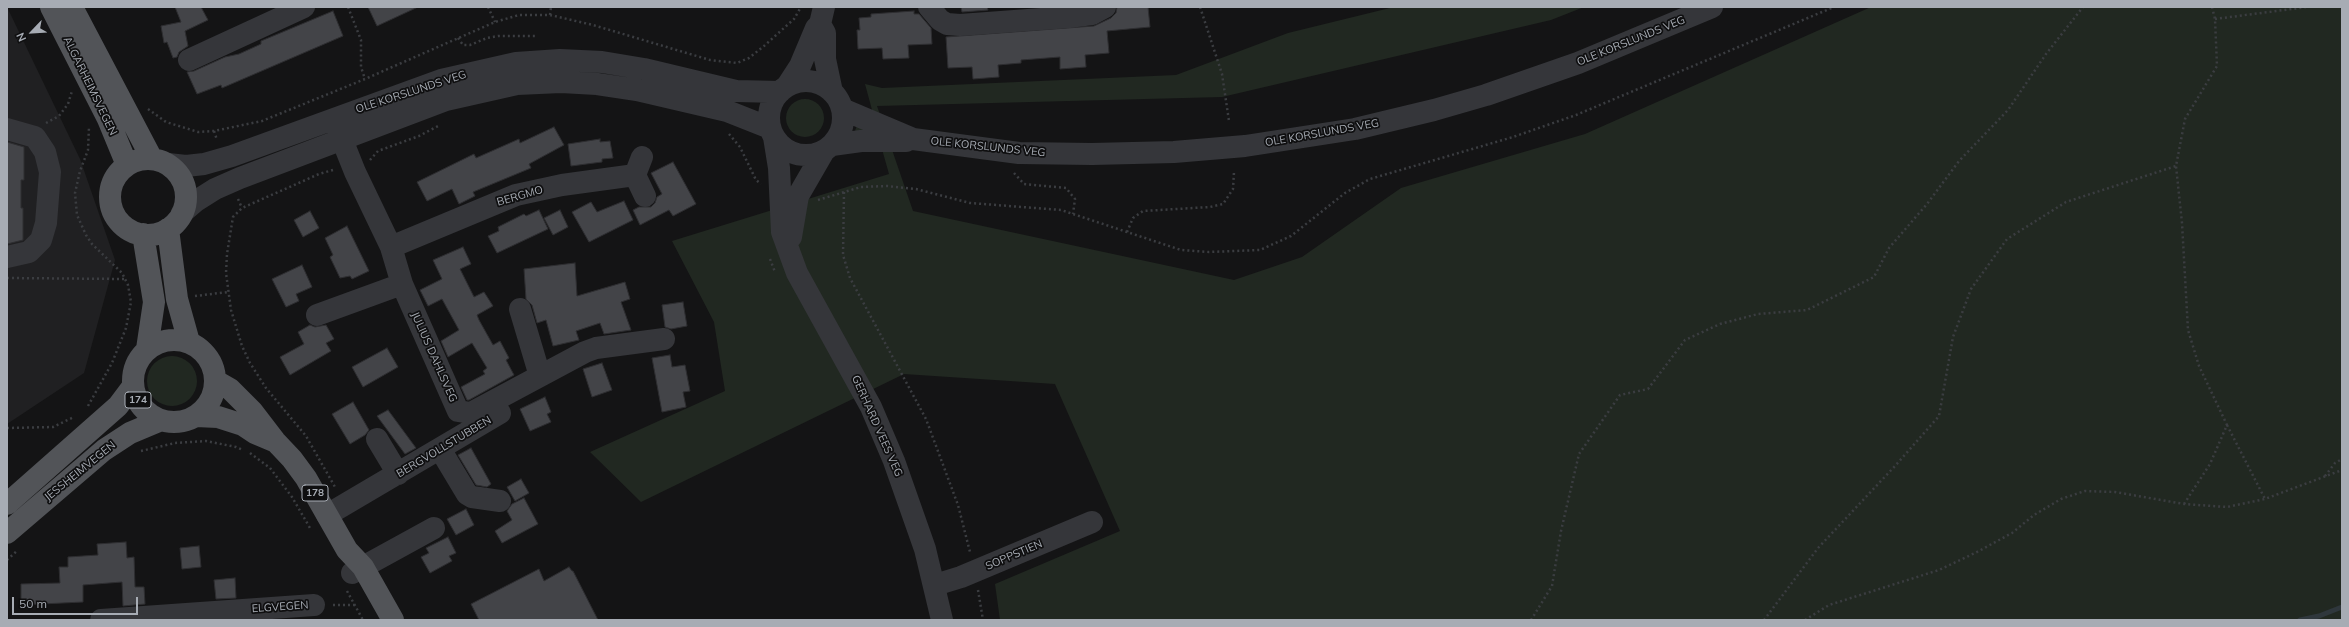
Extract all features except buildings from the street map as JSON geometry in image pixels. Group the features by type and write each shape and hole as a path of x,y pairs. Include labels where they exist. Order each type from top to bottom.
{"main road":[{"name":"ALGARHEIMSVEGEN","path":"51,7 108,119 128,165"},
{"name":"ALGARHEIMSVEGEN","path":"72,7 160,162"},
{"path":"175,221 151,234 135,232 122,223 113,210 111,202 112,186 121,171 128,165 143,159 160,162 175,170 184,184 186,199 175,221 177,299 189,342"},
{"name":"174","path":"143,234 154,302 147,349 135,366 133,386 142,407 161,420 178,422 196,416"},
{"path":"147,349 167,340 189,342 205,353 213,366 216,381 213,395 206,407 196,416"},
{"name":"178","path":"216,381 230,389 252,410 275,441 292,459 306,478 347,550 353,575 377,620"},
{"name":"JESSHEIMVEGEN","path":"7,504 118,406 133,386"},
{"name":"178","path":"196,416 218,417 243,425 255,433 275,441"},
{"name":"JESSHEIMVEGEN","path":"7,532 104,450 130,433 161,420"},
{"name":"178","path":"353,575 393,620"}],"street":[{"path":"189,60 304,7"},
{"path":"929,7 940,20 947,24 960,25 1021,14 1092,14 1105,7"},
{"name":"OLE KORSLUNDS VEG","path":"828,148 861,141 903,141 913,139 1019,153 1092,154 1174,152 1292,140 1355,129 1434,110 1486,95 1578,63 1712,7"},
{"path":"822,16 826,59 837,101 841,129 828,148 815,154 796,154 779,145 772,132 770,109 800,66 822,16"},
{"name":"OLE KORSLUNDS VEG","path":"160,162 186,166 204,164 232,156 441,80 478,70 516,63 560,60 602,62 644,69 736,90 783,89"},
{"path":"783,89 806,81 820,84 837,101"},
{"name":"OLE KORSLUNDS VEG","path":"175,221 196,201 215,189 446,100 482,90 517,84 561,82 597,84 637,90 727,111 772,132"},
{"name":"OLE KORSLUNDS VEG","path":"837,101 913,139"},
{"name":"JULIUS DAHLSVEG","path":"334,118 355,172 390,247 402,284 458,411 471,413 596,348 664,338"},
{"path":"7,257 29,252 41,240 46,223 50,172 45,152 35,137 14,131"},
{"name":"GERHARD VEES VEG","path":"772,132 790,193 792,235 787,243 797,273 871,407 894,461 911,508 935,585 942,620"},
{"name":"GERHARD VEES VEG","path":"790,193 828,148"},
{"name":"BERGMO","path":"390,247 516,195 639,166 645,196"},
{"path":"317,315 402,284"},
{"path":"520,309 540,376"},
{"name":"BERGVOLLSTUBBEN","path":"327,515 518,403 561,380"},
{"path":"378,439 398,474"},
{"path":"440,449 467,494 472,497 500,501"},
{"name":"SOPPSTIEN","path":"935,585 975,571 1092,522"},
{"path":"353,575 434,528"},
{"name":"ELGVEGEN","path":"102,620 314,605"}],"path":[{"path":"348,7 360,40 361,67 366,79"},
{"path":"488,7 495,22"},
{"path":"550,15 551,7"},
{"path":"1200,7 1222,74 1229,121"},
{"path":"725,132 731,135 740,147 756,180 765,187 817,200 861,187 887,186 916,189 970,203 1050,209 1073,214 1168,247 1193,251 1230,252 1268,248 1292,236 1344,194 1370,179 1506,139 1576,115 1834,7"},
{"path":"1531,620 1552,586 1561,531 1579,454 1620,395 1648,389 1685,340 1713,327 1758,314 1806,310 1874,277 1889,248 1927,204 1959,161 2008,110 2046,54 2083,7"},
{"path":"2212,7 2215,19 2217,66 2185,119 2176,166 2182,223 2188,330 2200,366 2227,425 2265,499"},
{"path":"2215,19 2307,7"},
{"path":"458,38 463,45 470,45 487,38 498,36 536,36"},
{"path":"14,131 58,116 68,104 73,89 76,95"},
{"path":"144,104 156,116 176,127 198,132 214,131 219,146"},
{"path":"266,388 242,346 235,328 228,292 226,273 233,217 242,208 319,174 337,169 347,173 355,172 367,166 378,151 419,136 446,121"},
{"path":"86,410 112,363 126,328 131,302 126,278 117,266 92,244 81,225 77,214 75,192 80,171 90,142 88,123"},
{"path":"1764,620 1818,548 1895,466 1939,416 1953,337 1971,289 2007,239 2066,202 2176,166"},
{"path":"1014,172 1024,184 1066,188 1075,199 1073,214"},
{"path":"1127,232 1133,218 1143,211 1210,207 1223,204 1233,189 1234,172"},
{"path":"844,192 843,255 850,278 926,419 958,505 975,571 983,620"},
{"path":"768,253 772,267 778,279"},
{"path":"7,278 126,278"},
{"path":"193,296 228,292"},
{"path":"7,428 53,427 80,414"},
{"path":"2184,504 2210,464 2227,425"},
{"path":"137,453 175,442 206,441 236,446 254,456 270,468 292,497 312,531"},
{"path":"2325,477 2336,463 2342,459"},
{"path":"1805,620 1829,605 1938,570 1978,552 2012,533 2034,515 2061,499 2085,491 2115,492 2184,504 2227,507 2265,499 2342,470"},
{"path":"353,575 363,620"}],"shaded area":[{"path":"7,7 80,159 115,260 84,373 7,424"},
{"path":"1394,7 1584,7 1551,20 1222,97 877,106 913,211 1234,280 1302,257 1401,188 1585,134 1871,7 2342,7 2342,620 1000,620 995,584 1120,531 1055,384 904,374 641,502 590,452 725,391 714,322 672,241 889,174 878,135 854,134 857,125 878,132 865,84 882,88 1176,75 1288,33"},
{"path":"801,99 809,99 819,104 823,111 823,125 819,132 809,137 801,137 791,132 789,129 786,122 786,114 791,104 794,102"},
{"path":"167,356 177,356 190,363 197,376 197,386 190,399 177,406 167,406 158,402 151,395 147,386 147,376 151,367 158,360"}],"waterway":[{"path":"2300,620 2319,616 2342,607"}]}
